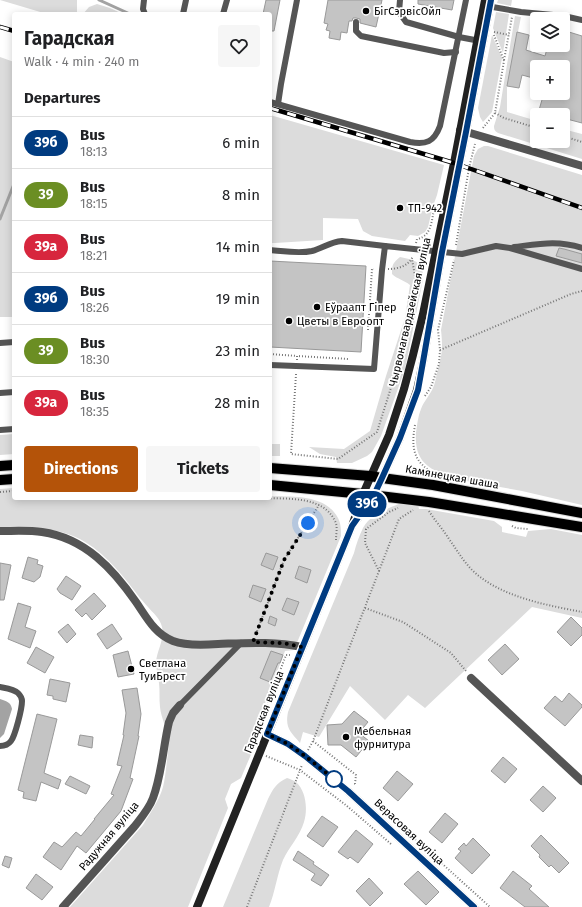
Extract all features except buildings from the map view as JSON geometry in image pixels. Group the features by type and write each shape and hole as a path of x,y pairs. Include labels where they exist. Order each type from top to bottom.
{"main road":[{"name":"Чырвонагвардзейская вуліца","path":"363,494 389,435 407,378 438,252 487,3"},
{"name":"Чырвонагвардзейская вуліца","path":"374,495 400,438 418,390 438,252"},
{"path":"0,466 12,465"},
{"name":"Камянецкая шаша","path":"272,468 370,476 433,485 582,513"},
{"path":"0,480 12,479"},
{"path":"272,485 429,502 582,527"},
{"name":"Гарадская вуліца","path":"197,907 352,526 363,494"},
{"name":"Гарадская вуліца","path":"352,526 374,495"},
{"name":"Верасовая вуліца","path":"267,734 288,744 305,756 363,805 474,907"}],"street":[{"path":"463,131 582,166"},
{"path":"0,531 42,532 68,538 86,548 103,562 119,579 156,630 164,637 175,642 203,645 241,644 253,642 283,643 302,647"},
{"path":"471,678 582,781"},
{"name":"Радужная вуліца","path":"63,907 134,827 150,804 157,784 169,722 173,713 180,705"}],"lane":[{"path":"144,0 143,8 144,12"},
{"path":"183,12 186,0"},
{"path":"223,12 226,0"},
{"path":"278,104 297,0"},
{"path":"400,0 399,12 406,22 459,37 480,41"},
{"path":"272,102 410,142 422,144 428,142 434,138 440,126 466,0"},
{"path":"487,3 513,11 564,16 582,20"},
{"path":"356,22 356,31 361,36 444,53 456,52"},
{"path":"272,250 296,252 312,251 342,241 455,254 469,253 487,247 496,246 510,248 582,269"},
{"path":"510,248 557,243 569,244 582,248"},
{"path":"272,365 374,369 385,246"},
{"path":"0,343 12,342"},
{"path":"0,393 12,392"},
{"path":"0,430 12,429"},
{"path":"180,705 241,644"},
{"path":"0,687 16,691 22,702 13,737 6,746 0,746"}],"path":[{"path":"424,398 431,387 439,364 440,350 438,330 455,254 476,135 495,113 513,11"},
{"path":"504,61 493,32 509,35"},
{"path":"495,113 504,118 530,126"},
{"path":"570,138 582,142"},
{"path":"297,356 291,454 338,459 377,432 395,375 413,299 416,282 412,259 414,249 417,240 424,236 430,228 434,207 438,200"},
{"path":"368,332 372,269 395,269 405,266 412,259"},
{"path":"440,350 571,294 582,291"},
{"path":"272,354 355,360"},
{"path":"415,425 413,442 417,459 422,466 435,474"},
{"path":"0,492 12,491"},
{"path":"253,642 284,560 319,505 306,500 272,498"},
{"path":"379,571 365,543 366,529 388,512 401,506"},
{"path":"305,756 313,741 399,519 417,507 409,507"},
{"path":"428,508 433,519 449,538 460,556 486,581 535,602 582,612"},
{"path":"365,608 402,622 451,653 471,678"},
{"path":"313,741 356,775 355,784 361,790"},
{"path":"259,753 300,770 347,806 394,846"},
{"path":"247,907 300,770"},
{"path":"384,811 490,907"}],"shaded area":[{"path":"0,0 77,0 77,12 40,12"},
{"path":"498,0 512,0 511,6 497,3"},
{"path":"97,4 119,12 85,12 89,7"},
{"path":"496,12 509,14 503,53 493,28"},
{"path":"515,16 521,17 507,86 507,112 530,119 530,143 495,131 494,126 500,107"},
{"path":"492,35 502,58 492,112 483,122 478,108"},
{"path":"0,57 12,61 12,317 0,317"},
{"path":"272,116 444,165 428,227 425,232 418,236 410,235 405,241 372,236 363,231 358,219 323,218 323,240 272,243"},
{"path":"570,131 582,134 582,159 546,148 570,148"},
{"path":"484,146 582,175 582,505 522,491 455,479 438,472 425,464 418,452 416,433 418,421 422,406 433,388 440,362 442,352 441,330 474,156 478,149"},
{"path":"400,257 413,260 419,264 423,275 405,369 381,436 372,452 352,463 337,463 336,457 320,454 309,447 344,449 370,431 405,318 410,285 392,274 393,264"},
{"path":"12,434 12,454 0,455 0,435"},
{"path":"272,444 280,444 280,456 272,456"},
{"path":"12,488 12,500 272,500 272,496 298,497 308,498 325,505 332,510 339,520 341,536 294,650 285,651 264,706 269,712 241,778 231,784 225,799 228,808 188,907 70,907 143,825 154,807 163,787 168,742 161,711 156,662 163,631 158,618 122,575 101,553 93,547 76,537 65,533 44,529 0,527 0,489"},
{"path":"399,504 418,505 419,509 494,521 502,527 502,532 526,537 528,531 551,529 582,535 582,618 532,607 425,708 408,695 385,720 350,686 319,737 303,732 300,743 289,729 287,722 288,712 354,553 360,534 370,519 384,510"},
{"path":"0,699 9,703 12,709 4,734 0,738"},
{"path":"287,778 296,782 302,790 306,812 300,832 283,860 269,907 223,907 268,799 275,787"}],"waterway":[{"path":"99,0 126,12"},
{"path":"0,219 12,189"}],"railway":[{"path":"0,27 12,30"},
{"path":"272,109 454,163 582,208"}],"bus line":[{"name":"39б","path":"474,907 348,791 288,744 267,734 352,526 374,495 400,438 418,390 442,252 491,0"}],"place":[{"name":"БігСэрвісОйл","path":"366,11"},
{"name":"ТП-942","path":"400,208"},
{"name":"Еўраапт Гіпер","path":"317,307"},
{"name":"Цветы в Евроопт","path":"289,321"},
{"name":"Светлана ТуиБрест","path":"131,669"},
{"name":"Мебельная фурнитура","path":"346,737"}],"route":[{"path":"308,523 284,560 253,642 283,643 302,647 267,734 288,744 334,779"}]}
